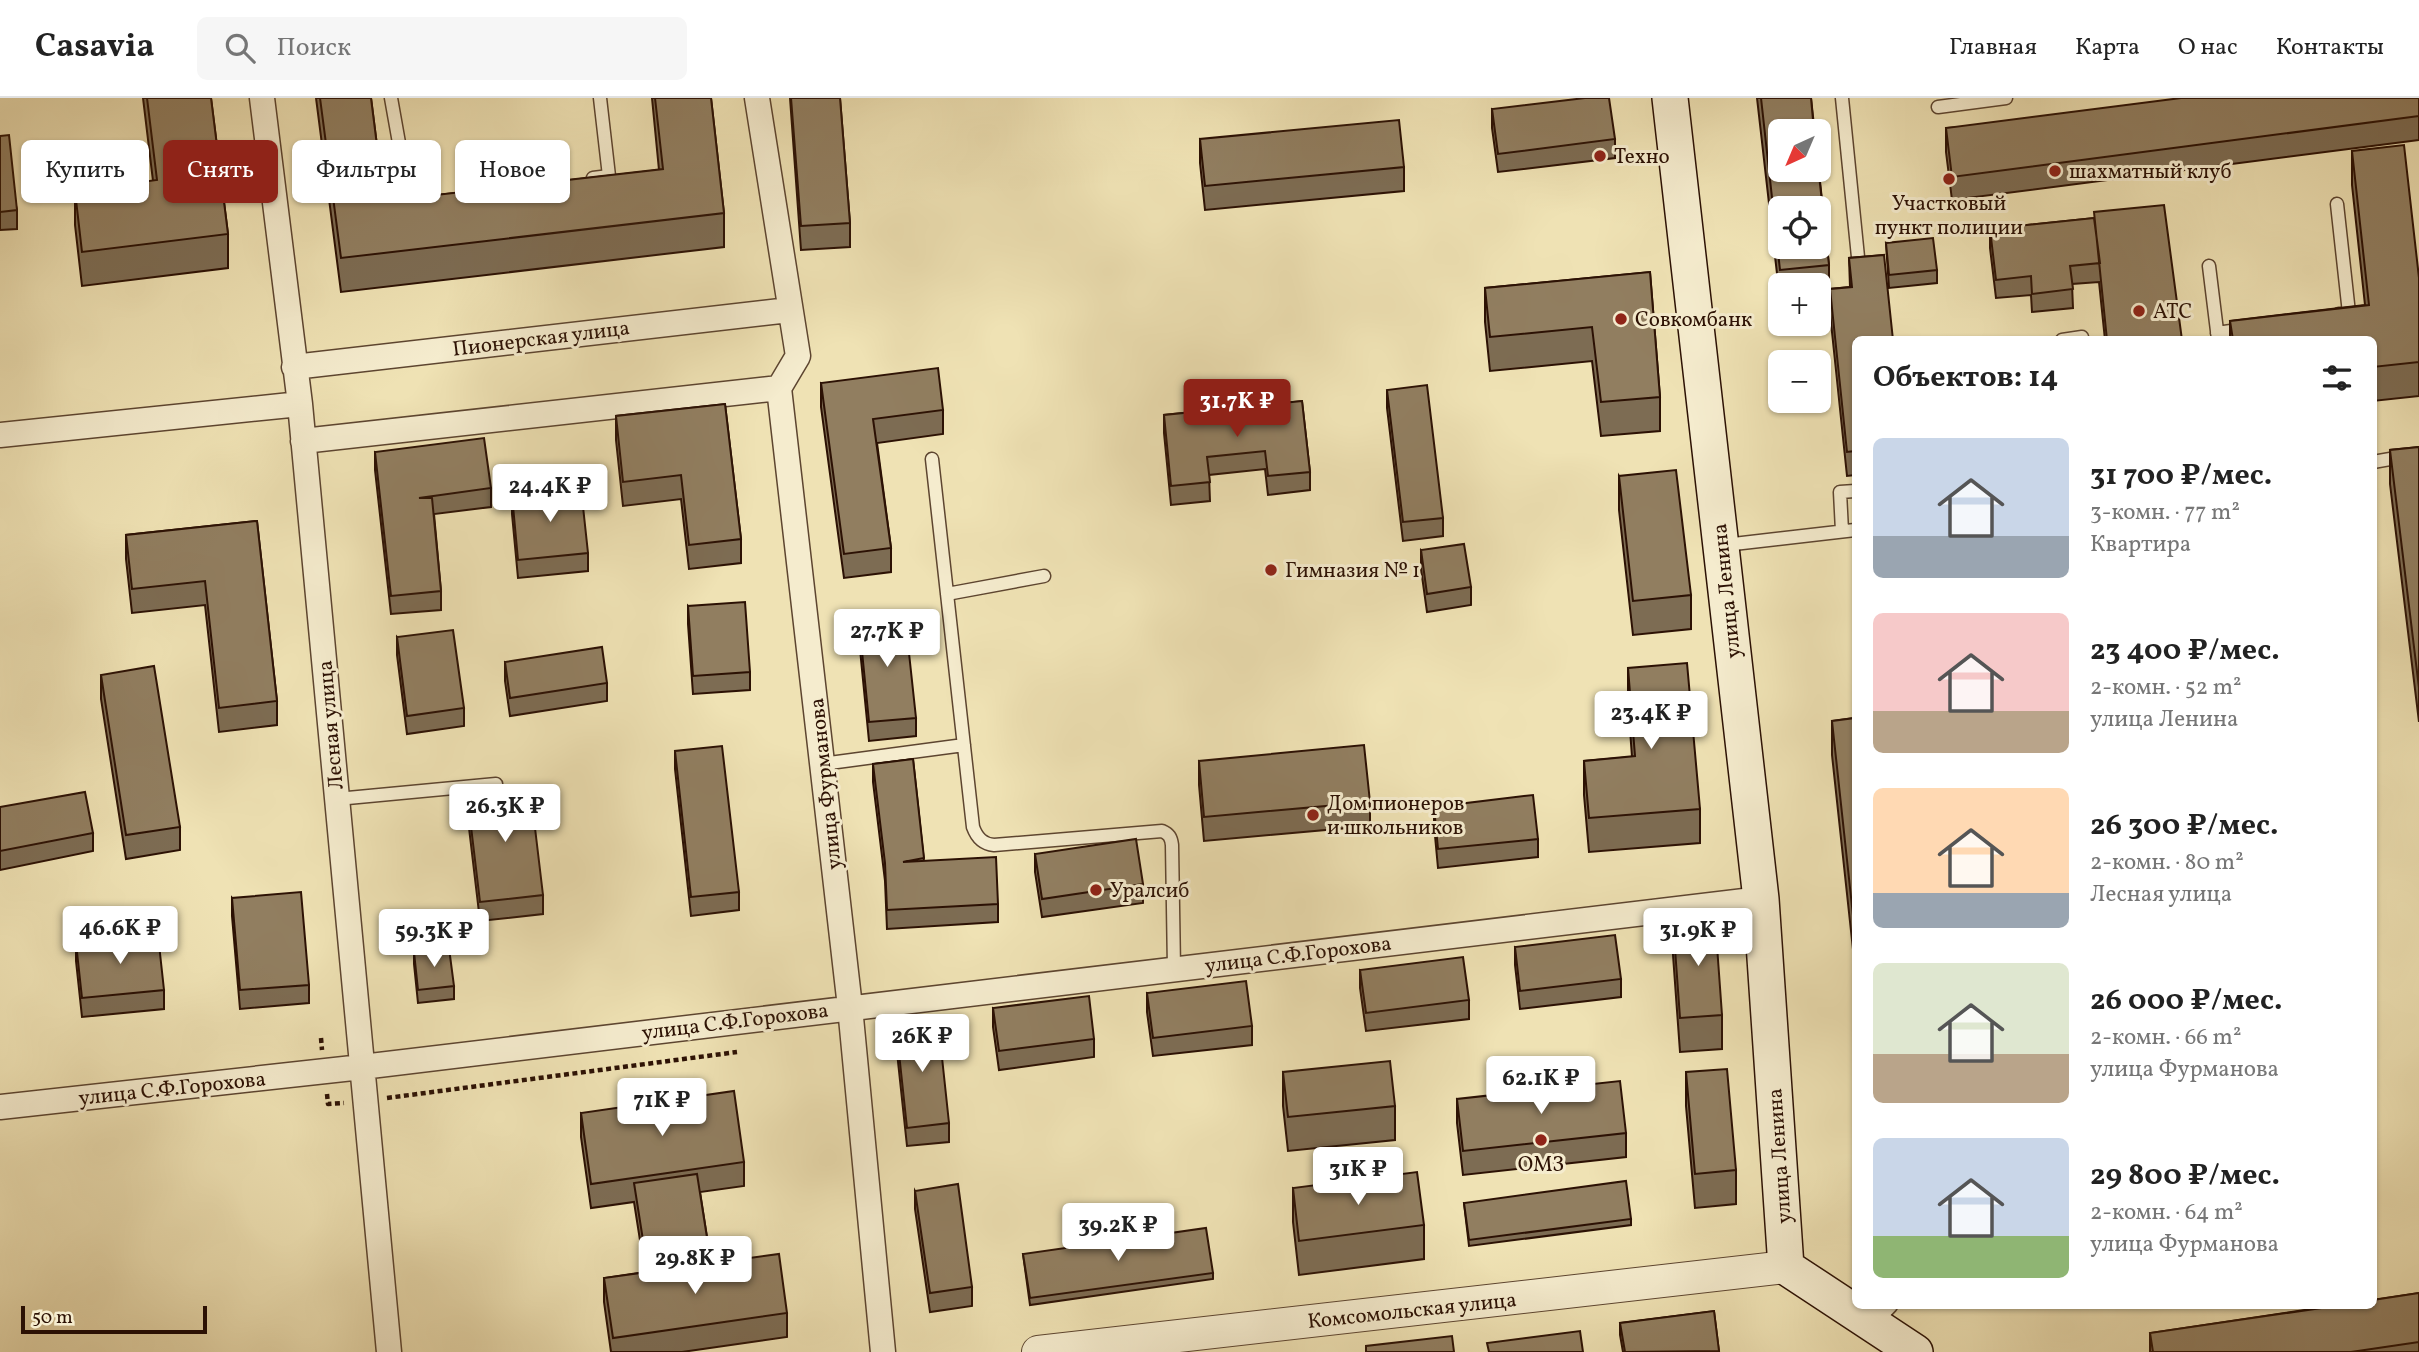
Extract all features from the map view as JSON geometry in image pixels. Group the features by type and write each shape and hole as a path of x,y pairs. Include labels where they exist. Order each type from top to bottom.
{"main road":[{"name":"улица Ленина","path":"1670,98 1761,899 1786,1267"},
{"path":"1786,1267 1852,1301"},
{"path":"1882,1316 1915,1352"}],"street":[{"name":"Лесная улица","path":"262,98 300,404 389,1352"},
{"path":"303,441 779,388 798,356 757,98"},
{"name":"Пионерская улица","path":"294,367 789,310"},
{"name":"улица Фурманова","path":"779,388 850,1007 883,1352"},
{"path":"0,435 300,404"},
{"name":"улица С.Ф.Горохова","path":"0,1107 362,1067 1761,899"},
{"name":"Комсомольская улица","path":"1038,1352 1786,1267"}],"lane":[{"path":"391,98 398,140"},
{"path":"582,179 609,176 600,98"},
{"path":"1842,98 1858,257"},
{"path":"1938,107 2006,98"},
{"path":"2323,317 2349,313 2337,204"},
{"path":"2209,266 2218,336"},
{"path":"2222,336 2257,327"},
{"path":"2377,461 2419,454"},
{"path":"932,458 973,827 979,839 986,844 1162,831 1170,836 1174,969"},
{"path":"1721,545 1849,531 1840,492 1852,491"},
{"path":"947,594 1044,576"},
{"path":"822,764 964,745"},
{"path":"337,799 496,784"}],"path":[{"path":"321,1038 328,1104 737,1052"}],"building":[{"path":"147,98 211,98 216,140 163,140 163,203 224,203 228,234 82,252 76,203 149,203 149,181 157,180"},
{"path":"320,98 371,98 376,140 326,140"},
{"path":"655,98 711,98 724,213 341,258 334,203 441,203 441,194 455,193 455,203 570,203 570,180 663,169"},
{"path":"791,98 840,98 850,223 801,226"},
{"path":"1585,98 1609,98 1615,139 1498,154 1492,109"},
{"path":"1761,98 1811,98 1813,119 1768,119 1768,161"},
{"path":"2181,98 2419,98 2419,116 1952,177 1946,128"},
{"path":"1399,120 1404,167 1205,186 1200,139"},
{"path":"9,135 17,210 0,212 0,136"},
{"path":"2404,145 2419,278 2419,362 2377,367 2377,336 2232,336 2230,321 2369,305 2352,151"},
{"path":"1770,182 1820,182 1821,196 1772,196"},
{"name":"АТС","path":"2164,205 2181,336 2107,336 2094,212"},
{"path":"2094,218 2100,263 2070,266 2073,289 2032,294 2031,276 1996,280 1990,229"},
{"path":"1933,238 1937,270 1889,275 1886,243"},
{"path":"1884,255 1893,336 1852,336 1852,451 1847,452 1831,289 1852,287 1849,258"},
{"path":"1779,259 1828,259 1829,265 1780,270"},
{"path":"1650,272 1660,397 1601,402 1592,327 1490,337 1485,288"},
{"path":"938,368 943,410 873,419 891,548 844,554 821,383"},
{"path":"1427,385 1443,518 1403,522 1387,390"},
{"path":"1302,401 1310,472 1268,476 1265,451 1207,457 1210,482 1171,486 1164,415"},
{"path":"725,404 741,539 689,545 681,475 623,482 616,416"},
{"path":"484,438 491,488 419,498 432,498 441,591 391,596 375,452"},
{"path":"2419,447 2419,688 2390,450"},
{"path":"1676,470 1691,595 1633,601 1619,476"},
{"path":"581,488 588,553 518,560 512,495"},
{"path":"257,521 277,701 219,708 205,581 132,589 126,535"},
{"path":"1464,544 1471,587 1427,594 1421,550"},
{"path":"745,602 750,672 693,676 688,606"},
{"path":"905,616 916,718 869,722 859,621"},
{"path":"453,630 464,708 407,716 397,637"},
{"path":"602,647 607,683 510,698 505,662"},
{"path":"1687,663 1700,809 1589,818 1584,761 1635,756 1628,668"},
{"path":"154,666 180,827 126,835 101,675"},
{"path":"1852,718 1852,906 1832,721"},
{"path":"1364,745 1370,802 1204,817 1199,761"},
{"path":"722,746 739,892 691,897 675,751"},
{"path":"913,759 924,858 903,862 996,857 998,904 887,910 885,863 873,764"},
{"path":"530,786 543,895 480,902 467,793"},
{"path":"85,792 93,833 0,851 0,807"},
{"path":"1533,795 1538,839 1438,849 1434,807"},
{"path":"1136,839 1143,884 1042,899 1035,854"},
{"path":"301,892 309,985 240,990 232,898"},
{"path":"1715,918 1722,1015 1680,1018 1673,921"},
{"path":"158,935 164,990 82,998 76,943"},
{"path":"1615,935 1621,979 1520,991 1515,947"},
{"path":"449,948 454,986 418,990 414,952"},
{"path":"1463,957 1469,1000 1366,1013 1360,970"},
{"path":"1246,981 1252,1026 1153,1038 1147,993"},
{"path":"1089,996 1094,1039 999,1051 993,1008"},
{"path":"938,1020 949,1123 907,1128 896,1025"},
{"path":"1390,1061 1395,1106 1288,1117 1283,1072"},
{"path":"1727,1069 1736,1170 1695,1174 1686,1072"},
{"path":"1620,1081 1626,1133 1463,1151 1457,1099"},
{"path":"734,1091 744,1162 591,1184 581,1113"},
{"path":"1417,1172 1424,1225 1299,1241 1293,1188"},
{"path":"697,1174 711,1263 648,1272 634,1183"},
{"path":"1626,1181 1631,1219 1469,1240 1464,1203"},
{"path":"958,1184 972,1287 930,1293 915,1191"},
{"path":"1206,1228 1213,1273 1030,1298 1023,1254"},
{"path":"779,1254 787,1313 613,1338 604,1278"},
{"path":"2419,1293 2419,1342 2351,1352 2153,1352 2150,1333 2314,1309 2377,1309 2377,1299"},
{"path":"1714,1311 1719,1351 1625,1352 1620,1323"},
{"path":"1580,1331 1583,1352 1489,1352 1487,1343"},
{"path":"1452,1336 1454,1352 1366,1352 1366,1346"}],"place":[{"name":"Техно","path":"1600,156"},
{"name":"шахматный клуб","path":"2055,171"},
{"name":"Участковый пункт полиции","path":"1949,179"},
{"name":"АТС","path":"2139,311"},
{"name":"Совкомбанк","path":"1621,319"},
{"name":"Гимназия № 1","path":"1271,570"},
{"name":"Дом пионеров и школьников","path":"1313,815"},
{"name":"Уралсиб","path":"1096,890"},
{"name":"ОМЗ","path":"1541,1140"}]}
